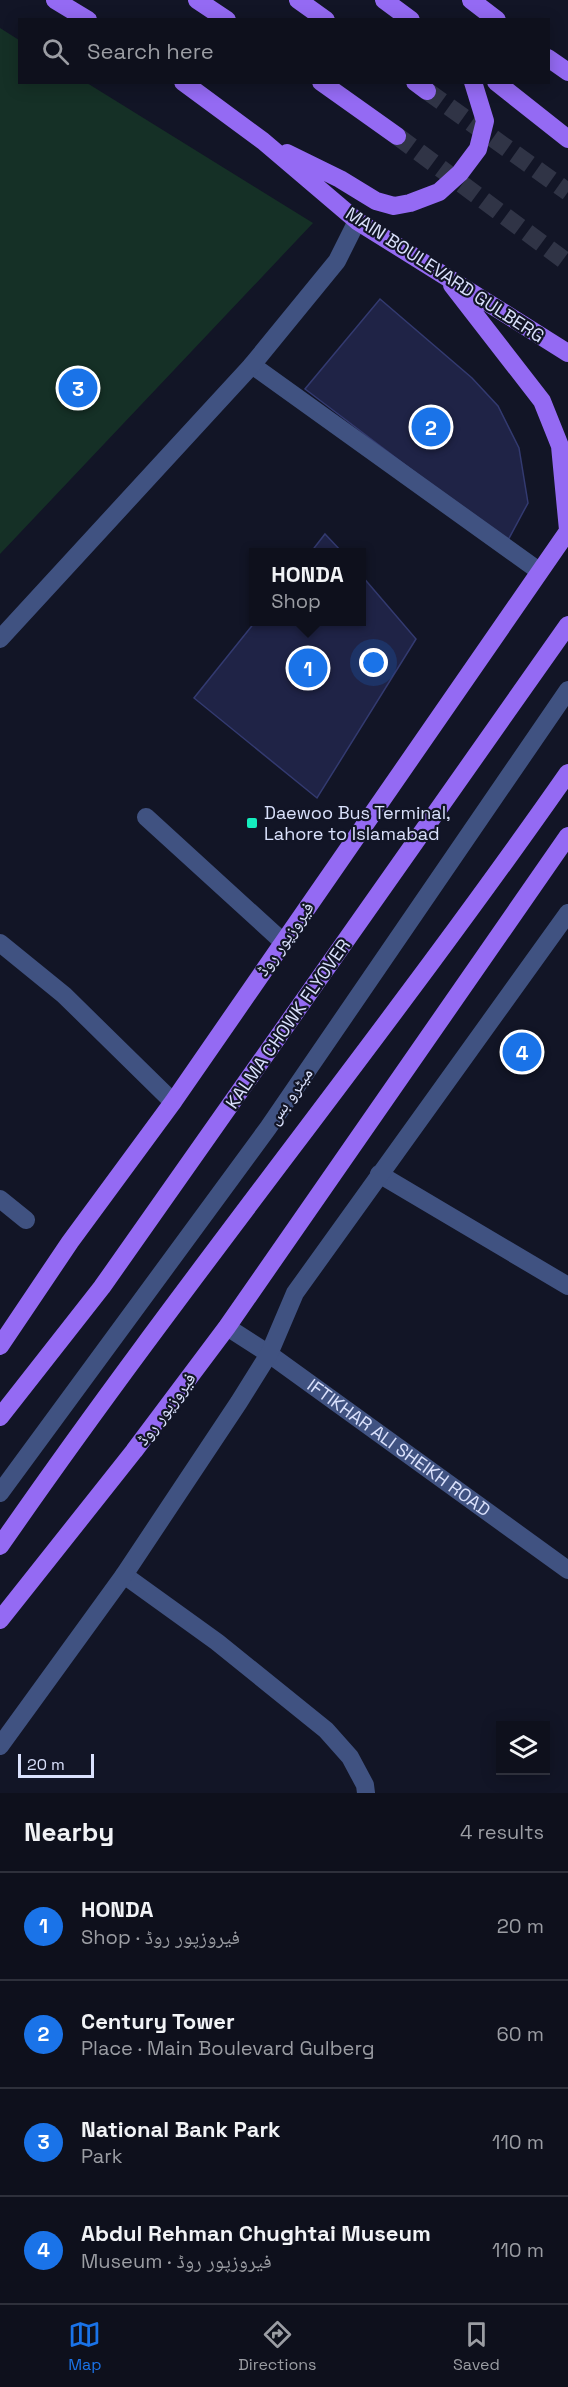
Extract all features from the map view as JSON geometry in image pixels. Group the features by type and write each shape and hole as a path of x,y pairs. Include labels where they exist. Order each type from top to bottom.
{"main road":[{"path":"55,0 85,18"},
{"path":"197,0 224,18"},
{"path":"298,0 323,18"},
{"path":"384,0 408,18"},
{"path":"471,0 494,18"},
{"path":"550,58 568,72"},
{"name":"MAIN BOULEVARD GULBERG","path":"186,84 263,141 357,221 568,353"},
{"path":"324,84 397,136"},
{"path":"263,141 340,179 376,201 394,206 410,203 439,192 460,173 478,149 485,121 474,84"},
{"path":"499,84 568,139"},
{"path":"444,274 542,401 560,446 568,531"},
{"name":"فیروزپور روڈ","path":"0,1346 70,1242 173,1102 568,531"},
{"name":"KALMA CHOWK FLYOVER","path":"0,1417 102,1287 568,625"},
{"path":"0,1546 40,1489 486,891 568,773"},
{"name":"فیروزپور روڈ","path":"0,1620 134,1451 227,1327 568,836"}],"street":[{"path":"0,639 252,365 337,261 357,221"},
{"path":"252,365 539,571"},
{"name":"میٹرو بس","path":"0,1493 268,1128 568,690"},
{"path":"146,817 283,942"},
{"path":"0,1746 124,1575 239,1402 268,1354 295,1293 568,913"},
{"path":"0,943 64,995 173,1102"},
{"path":"379,1174 568,1286"},
{"path":"0,1198 26,1220"},
{"name":"IFTIKHAR ALI SHEIKH ROAD","path":"227,1327 268,1354 568,1570"},
{"path":"124,1575 217,1642 326,1730 350,1757 365,1785 366,1793"}],"green space":[{"path":"0,28 18,39 18,84 89,84 313,223 0,554"}],"building":[{"path":"380,299 472,378 498,406 519,448 528,503 507,542 305,389"},
{"path":"325,534 338,548 314,548"},
{"path":"366,581 416,639 317,798 194,698 252,626 366,626"}],"tunnel":[{"path":"427,91 568,192"},
{"path":"397,136 568,263"}],"place":[{"name":"National Bank Park","path":"78,388"},
{"name":"Century Tower","path":"431,427"},
{"name":"HONDA","path":"308,668"},
{"name":"Daewoo Bus Terminal, Lahore to Islamabad","path":"252,823"},
{"name":"Abdul Rehman Chughtai Museum","path":"522,1052"}]}
